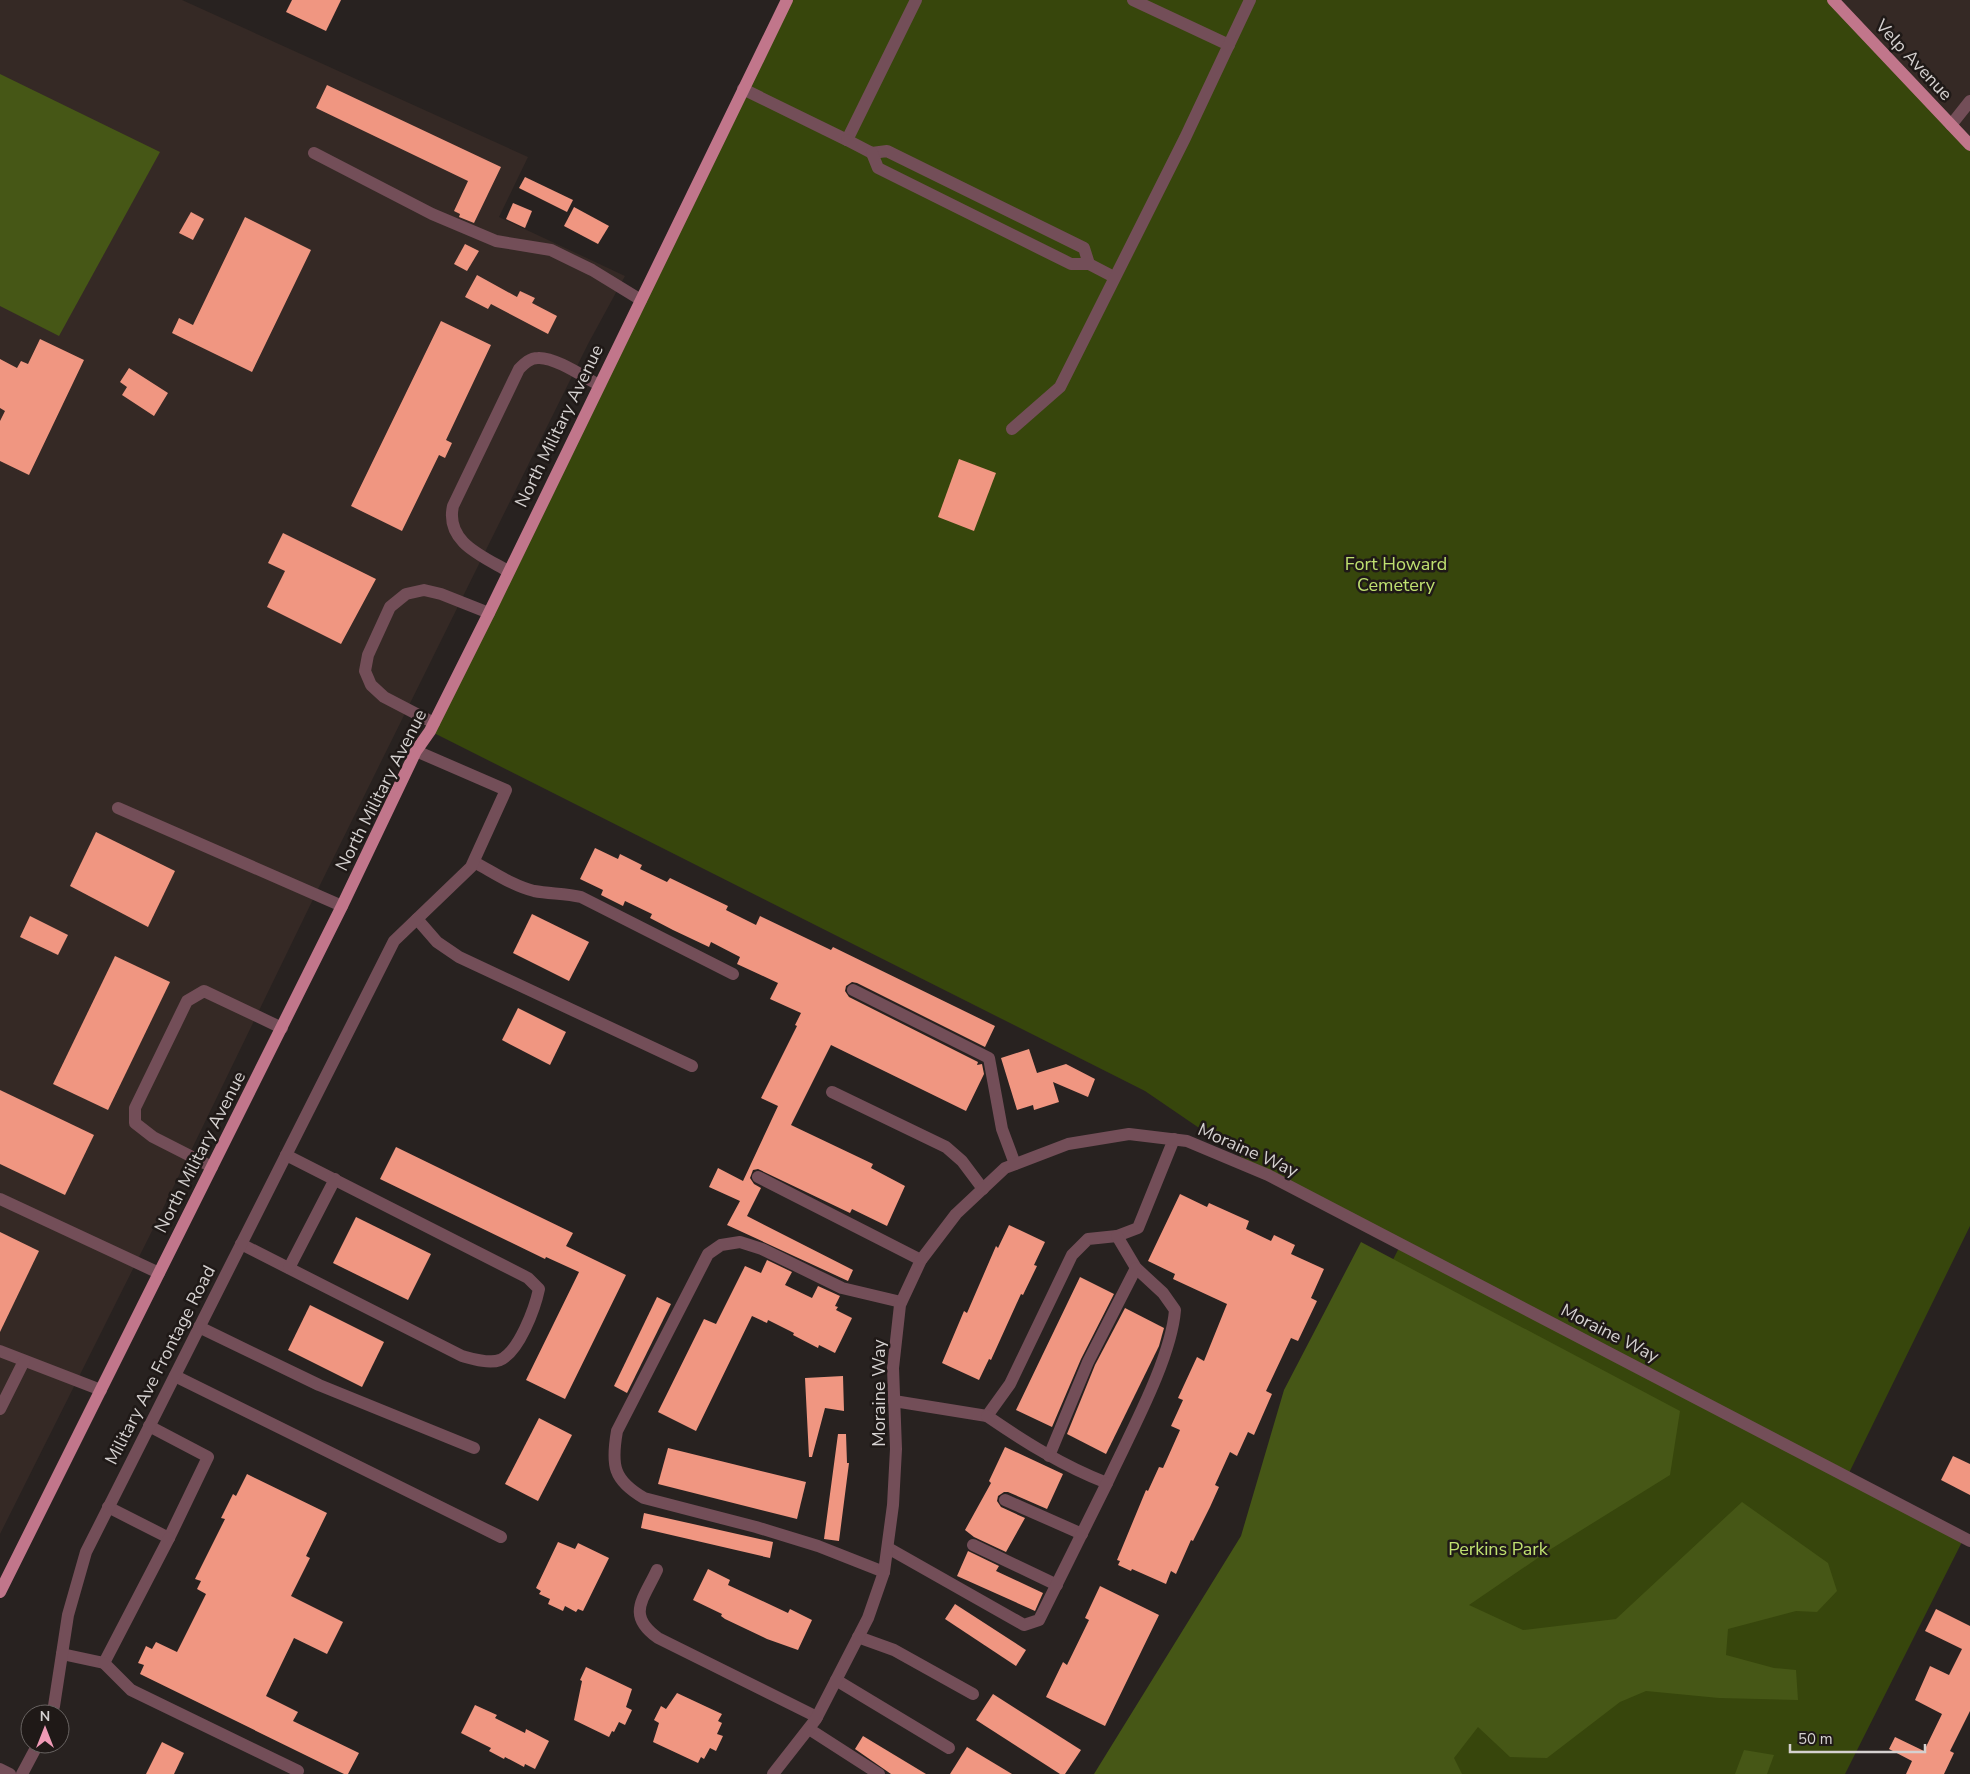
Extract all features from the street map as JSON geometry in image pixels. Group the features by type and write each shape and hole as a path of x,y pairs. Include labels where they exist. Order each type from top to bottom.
{"main road":[{"name":"North Military Avenue","path":"0,1592 282,1028 416,751 434,723 489,613 787,0"},
{"name":"Velp Avenue","path":"1833,0 1970,145"}],"street":[{"path":"847,140 916,0"},
{"path":"1133,0 1229,45"},
{"path":"1012,429 1060,387 1250,0"},
{"path":"743,89 872,153 887,151 1084,248 1089,264"},
{"path":"1951,124 1970,101"},
{"path":"314,153 432,214 496,241 551,250 592,270 641,300"},
{"path":"872,153 878,168 1072,264 1089,264 1114,277"},
{"path":"508,571 460,540 452,528 450,516 452,506 518,369 528,360 539,358 550,360 599,385"},
{"path":"434,723 384,697 371,686 365,671 368,654 390,607 406,594 424,590 441,594 489,613"},
{"name":"Military Ave Frontage Road","path":"54,1704 68,1615 86,1552 108,1507 394,941 471,867 506,790 416,751"},
{"path":"118,808 342,906"},
{"path":"474,862 520,886 535,891 564,893 581,897 733,974"},
{"path":"417,919 437,942 459,957 692,1066"},
{"path":"853,990 989,1058 1002,1129 1015,1164"},
{"path":"212,1167 153,1137 135,1123 135,1108 187,1001 204,991 282,1028"},
{"path":"832,1092 946,1147 962,1161 983,1189"},
{"name":"Moraine Way","path":"773,1774 817,1718 868,1618 884,1572 888,1548 896,1449 893,1368 901,1302 921,1260 956,1214 1005,1168 1068,1144 1130,1134 1187,1141 1268,1175 1970,1541"},
{"path":"986,1416 1010,1384 1072,1255 1088,1240 1117,1236 1138,1228 1174,1139"},
{"path":"241,1244 462,1356 480,1361 500,1360 512,1352 535,1309 539,1289 528,1278 286,1155"},
{"path":"758,1177 921,1260"},
{"path":"289,1268 335,1179"},
{"path":"0,1199 159,1274"},
{"path":"888,1548 1024,1626 1038,1620 1107,1483 1160,1367 1174,1325 1176,1310 1163,1293 1136,1268 1117,1236"},
{"path":"884,1572 809,1543 644,1498 628,1488 616,1473 612,1454 616,1431 708,1254 721,1245 740,1242 762,1249 842,1288 901,1302"},
{"path":"1049,1456 1088,1362 1136,1268"},
{"path":"199,1327 319,1385 474,1448"},
{"path":"0,1351 101,1390"},
{"path":"0,1409 24,1361"},
{"path":"174,1376 501,1537"},
{"path":"894,1401 986,1416 1049,1456 1078,1472 1107,1483"},
{"path":"104,1663 169,1538 208,1456 149,1426"},
{"path":"1005,1500 1082,1534"},
{"path":"108,1507 169,1538"},
{"path":"972,1545 1057,1585"},
{"path":"657,1570 640,1605 639,1620 647,1630 658,1638 817,1718"},
{"path":"858,1638 894,1650 973,1694"},
{"path":"62,1654 104,1663 131,1690 298,1771"},
{"path":"836,1680 949,1748"},
{"path":"808,1729 879,1774"},
{"path":"22,1774 33,1754"},
{"path":"0,1769 10,1774"}],"shaded area":[{"path":"0,0 182,0 528,157 499,217 625,276 588,344 319,887 152,1231 0,1534"},
{"path":"1833,0 1970,0 1970,145"}],"green space":[{"name":"Fort Howard Cemetery","path":"787,0 1833,0 1970,145 1970,1226 1847,1477 1964,1538 1845,1774 1131,1774 1401,1244 1268,1175 1145,1091 430,731"},
{"path":"0,74 160,152 59,336 0,306"},
{"name":"Perkins Park","path":"1361,1242 1680,1411 1670,1475 1551,1549 1469,1605 1523,1630 1616,1619 1742,1502 1828,1563 1837,1591 1817,1612 1796,1611 1728,1629 1726,1655 1774,1668 1796,1670 1798,1700 1719,1698 1646,1691 1620,1702 1547,1758 1510,1757 1478,1727 1454,1758 1462,1774 1094,1774 1241,1536 1284,1390"},
{"path":"1744,1750 1774,1755 1767,1774 1735,1774"}],"building":[{"path":"292,0 341,0 326,31 286,12"},
{"path":"327,85 501,167 474,223 459,217 460,214 454,211 468,181 316,108"},
{"path":"525,177 573,200 567,212 519,188"},
{"path":"513,203 532,211 525,228 506,219"},
{"path":"574,207 609,226 598,244 564,226"},
{"path":"191,212 204,219 193,240 179,233"},
{"path":"245,217 311,250 252,372 172,333 179,318 193,325"},
{"path":"465,244 479,251 467,271 454,264"},
{"path":"477,275 517,297 520,291 535,298 532,303 557,316 548,334 491,304 488,309 465,297"},
{"path":"441,321 491,345 446,440 452,443 445,458 439,455 402,531 351,506"},
{"path":"40,339 84,360 29,475 0,461 0,421 5,411 0,408 0,359 17,368 21,361 28,364"},
{"path":"129,368 168,393 154,416 122,395 127,387 120,382"},
{"path":"959,459 996,473 974,531 938,517"},
{"path":"283,533 376,579 341,644 267,607 285,571 268,563"},
{"path":"96,832 175,871 148,927 70,886"},
{"path":"595,848 618,859 620,854 642,865 640,869 667,882 670,878 728,906 726,910 756,925 760,916 831,950 833,947 995,1026 985,1047 857,983 852,982 846,986 845,991 849,997 978,1062 977,1065 982,1064 984,1074 966,1111 831,1045 791,1125 873,1164 871,1168 905,1186 887,1226 852,1209 850,1213 758,1169 753,1170 750,1178 754,1184 761,1188 747,1216 853,1270 848,1281 727,1225 740,1201 709,1187 718,1168 743,1181 778,1106 761,1098 797,1026 795,1025 801,1013 770,999 778,983 737,964 740,957 711,942 709,947 673,930 650,918 652,914 625,901 623,906 601,895 603,890 580,879"},
{"path":"532,914 589,942 569,981 513,953"},
{"path":"30,916 68,935 58,955 20,937"},
{"path":"115,956 170,982 108,1110 53,1084"},
{"path":"518,1008 566,1032 550,1065 502,1040"},
{"path":"1029,1049 1037,1073 1066,1064 1095,1079 1088,1097 1053,1082 1059,1102 1034,1110 1033,1105 1017,1110 1001,1058"},
{"path":"0,1090 94,1135 65,1195 0,1164"},
{"path":"396,1147 573,1233 566,1246 626,1275 565,1399 526,1380 579,1272 546,1257 545,1259 380,1179"},
{"path":"1180,1194 1207,1207 1209,1203 1249,1221 1246,1229 1271,1241 1274,1235 1295,1245 1291,1254 1324,1269 1311,1298 1317,1301 1298,1341 1291,1338 1266,1391 1272,1394 1254,1435 1248,1432 1237,1456 1230,1452 1215,1485 1219,1487 1210,1507 1193,1541 1191,1540 1176,1574 1171,1571 1166,1584 1118,1565 1120,1561 1117,1560 1146,1490 1148,1491 1159,1467 1163,1468 1180,1430 1171,1426 1183,1400 1178,1398 1197,1357 1204,1361 1227,1304 1173,1279 1175,1274 1148,1261"},
{"path":"356,1217 431,1254 408,1300 333,1263"},
{"path":"1009,1225 1045,1242 1034,1265 1037,1266 1023,1295 1021,1294 991,1360 989,1359 979,1380 942,1363 964,1311 967,1313 996,1246 998,1248"},
{"path":"0,1232 39,1251 0,1332"},
{"path":"767,1260 792,1272 785,1285 812,1298 818,1286 840,1296 835,1306 838,1307 836,1310 852,1318 835,1353 819,1345 818,1348 768,1320 767,1323 752,1316 696,1431 658,1412 704,1319 716,1324 745,1266 761,1273"},
{"path":"1080,1277 1114,1294 1081,1359 1052,1427 1016,1410"},
{"path":"657,1297 671,1304 627,1393 614,1386"},
{"path":"310,1305 384,1342 362,1387 288,1350"},
{"path":"1125,1308 1164,1328 1159,1346 1106,1454 1067,1434 1095,1365"},
{"path":"843,1376 844,1411 825,1408 812,1457 809,1457 805,1378"},
{"path":"539,1418 572,1435 538,1501 505,1484"},
{"path":"838,1434 846,1434 847,1463 849,1463 839,1541 824,1539"},
{"path":"1005,1447 1063,1474 1047,1509 1008,1492 998,1496 997,1501 1001,1507 1025,1518 1006,1552 974,1537 965,1530 991,1483 989,1481"},
{"path":"668,1448 806,1482 797,1519 658,1484"},
{"path":"1953,1456 1970,1464 1970,1495 1941,1480"},
{"path":"247,1474 327,1513 306,1556 310,1558 291,1596 343,1622 327,1654 294,1638 266,1696 298,1712 293,1721 359,1753 348,1774 344,1774 140,1674 144,1665 138,1663 146,1646 152,1649 156,1642 177,1652 206,1594 197,1589 201,1581 195,1579 225,1519 221,1518 233,1494 236,1496"},
{"path":"644,1513 773,1542 770,1558 641,1528"},
{"path":"558,1542 575,1549 578,1543 609,1558 583,1611 578,1609 576,1612 565,1606 563,1611 548,1604 550,1599 539,1594 541,1591 536,1588"},
{"path":"968,1551 999,1566 996,1571 1043,1593 1035,1611 957,1576"},
{"path":"708,1569 730,1580 728,1585 788,1613 790,1609 812,1620 798,1650 767,1639 725,1619 721,1616 722,1614 693,1600"},
{"path":"1100,1586 1159,1615 1105,1726 1046,1697 1063,1662 1067,1665 1089,1620 1085,1618"},
{"path":"955,1604 1026,1650 1016,1666 945,1619"},
{"path":"1936,1609 1970,1626 1970,1711 1950,1751 1954,1753 1944,1774 1906,1774 1912,1761 1889,1749 1895,1737 1924,1751 1942,1714 1915,1700 1930,1666 1949,1675 1962,1649 1925,1631"},
{"path":"586,1667 632,1689 626,1707 632,1710 625,1725 619,1722 609,1737 574,1720 582,1681 580,1680"},
{"path":"677,1693 722,1714 718,1721 722,1723 717,1734 723,1736 716,1751 710,1748 704,1759 701,1757 698,1763 653,1742 659,1723 654,1720 661,1706 666,1709"},
{"path":"993,1694 1081,1750 1065,1774 1060,1774 976,1720"},
{"path":"475,1705 497,1715 495,1718 525,1733 526,1729 549,1741 535,1769 525,1764 524,1767 505,1757 504,1759 489,1751 491,1748 461,1733"},
{"path":"863,1736 926,1774 891,1774 855,1749"},
{"path":"162,1742 184,1753 174,1774 146,1774"},
{"path":"967,1747 1012,1774 950,1774"}]}
